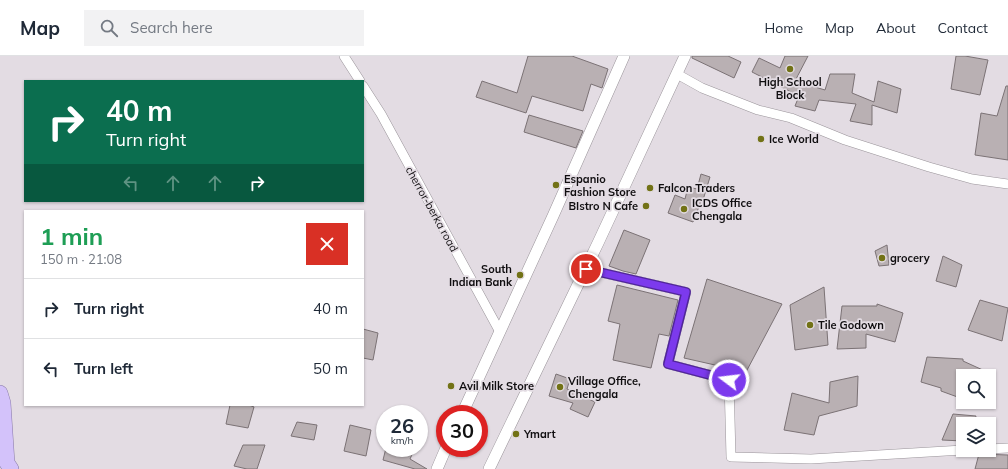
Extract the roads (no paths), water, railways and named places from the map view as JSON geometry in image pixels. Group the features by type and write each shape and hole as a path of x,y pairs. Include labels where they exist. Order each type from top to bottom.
{"highway":[{"path":"0,393 3,403 7,463 10,469"}],"street":[{"path":"344,56 359,80"},
{"path":"466,405 624,56"},
{"path":"488,469 586,269 685,56"},
{"path":"677,74 702,88 758,110 791,118 845,140 972,179 1008,184"},
{"name":"cherror-berka road","path":"364,88 381,114 500,332"},
{"path":"586,269 686,292 668,364 729,380 732,457 810,459 956,450"},
{"path":"996,449 1008,448"},
{"path":"437,469 442,457"}],"place":[{"name":"High School Block","path":"790,69"},
{"name":"Ice World","path":"761,139"},
{"name":"Espanio Fashion Store","path":"556,185"},
{"name":"Falcon Traders","path":"650,188"},
{"name":"BIstro N Cafe","path":"646,206"},
{"name":"ICDS Office Chengala","path":"684,209"},
{"name":"grocery","path":"882,258"},
{"name":"South Indian Bank","path":"520,275"},
{"name":"Tile Godown","path":"810,325"},
{"name":"Avil Milk Store","path":"451,386"},
{"name":"Village Office, Chengala","path":"560,387"},
{"name":"Ymart","path":"516,434"}]}
